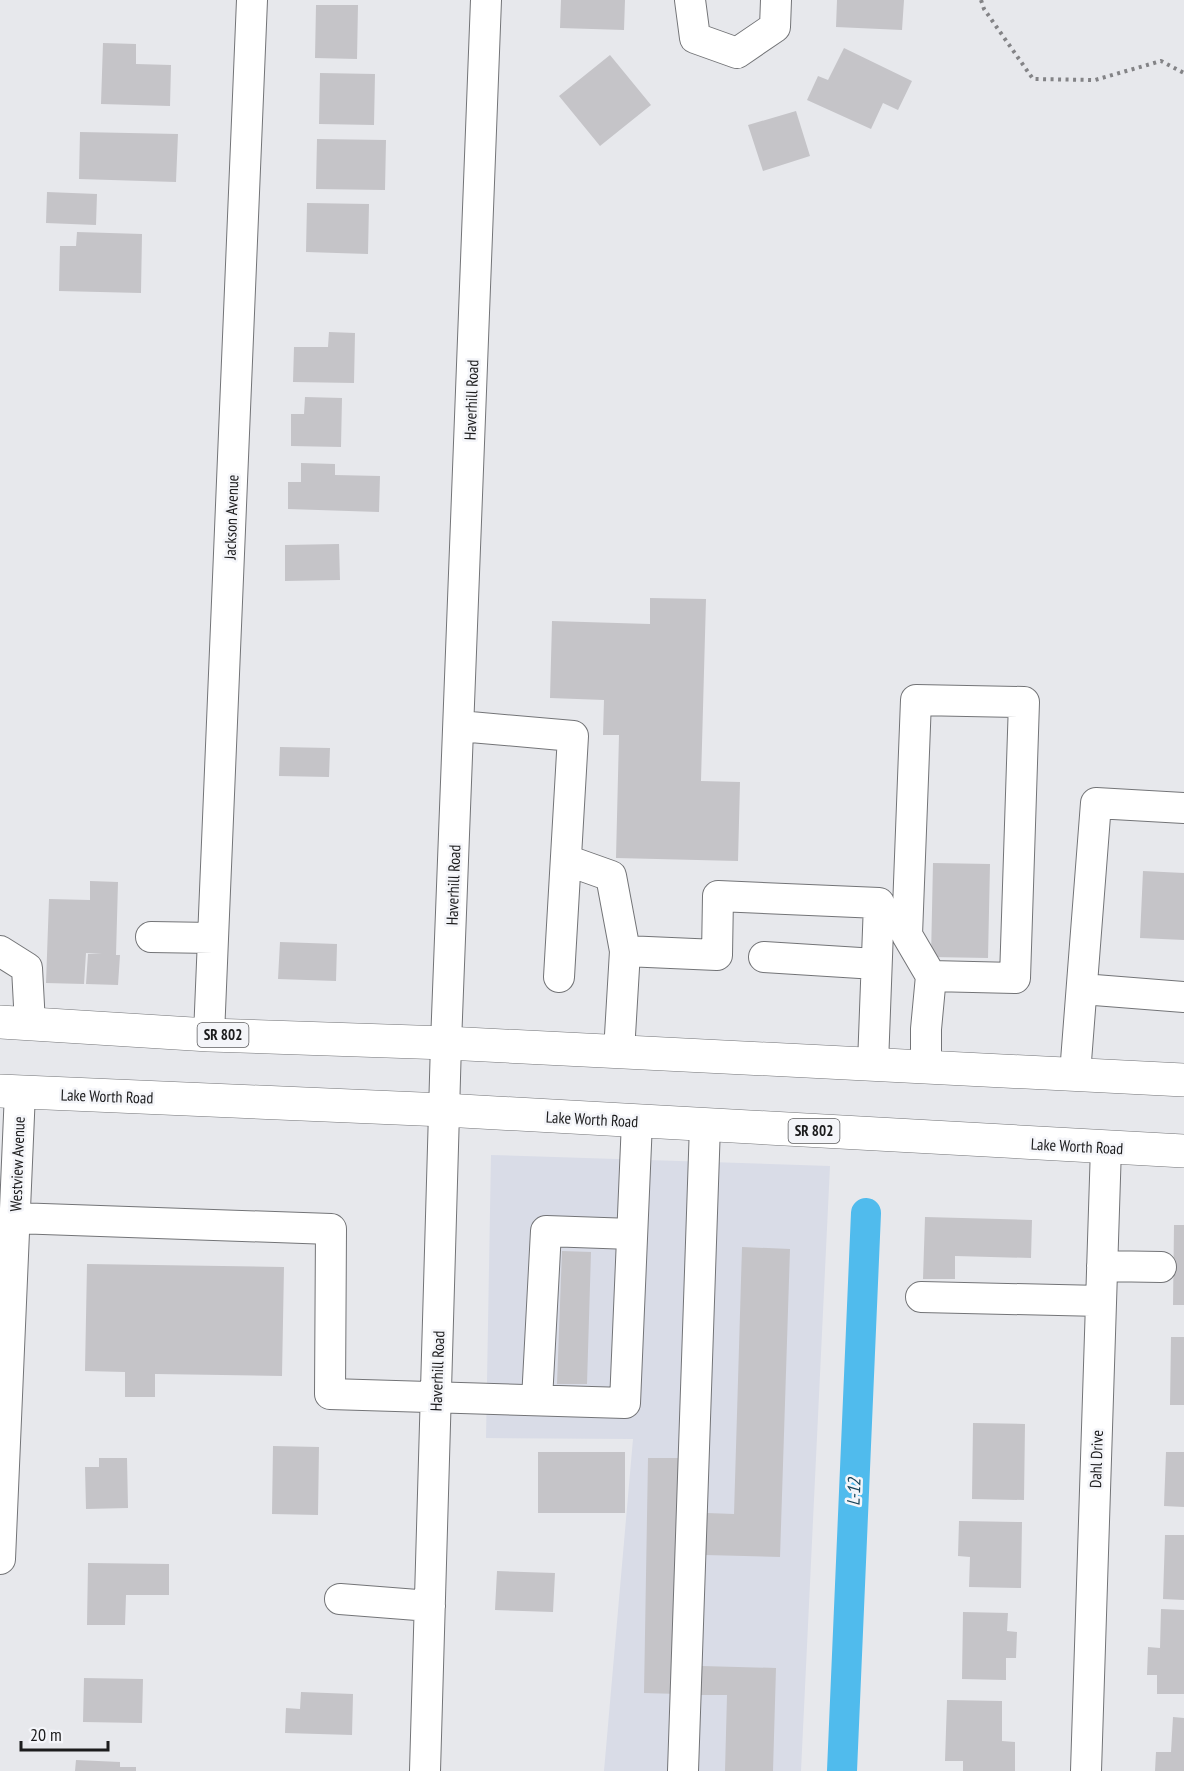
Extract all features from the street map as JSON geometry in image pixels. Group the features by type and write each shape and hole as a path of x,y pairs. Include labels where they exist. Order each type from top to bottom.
{"main road":[{"name":"SR 802","path":"15,1023 209,1035 446,1043 1184,1080"},
{"name":"Lake Worth Road","path":"10,1092 444,1110 1184,1152"}],"street":[{"name":"Jackson Avenue","path":"209,1035 252,0"},
{"name":"Haverhill Road","path":"425,1771 446,1043 486,0"},
{"path":"690,0 695,38 736,53 775,27 776,0"},
{"path":"926,1067 926,1029 931,976 907,935 916,700 1024,702 1015,978 931,976"},
{"path":"459,726 573,736 560,977"},
{"path":"1075,1074 1096,803 1184,808"},
{"path":"566,860 610,876 625,951 619,1052"},
{"path":"625,951 717,955 718,896 879,903 873,1064"},
{"path":"151,937 213,938"},
{"path":"0,951 27,968 15,1023"},
{"path":"764,957 876,964"},
{"path":"1082,988 1184,997"},
{"name":"Westview Avenue","path":"0,1560 15,1218 10,1092"},
{"path":"15,1218 331,1229 330,1394 625,1403 637,1121"},
{"path":"683,1771 705,1125"},
{"name":"Dahl Drive","path":"1086,1771 1106,1148"},
{"path":"537,1400 546,1231 632,1234"},
{"path":"1102,1266 1161,1268"},
{"path":"921,1297 1101,1301"},
{"path":"340,1599 430,1606"}],"path":[{"path":"981,0 984,9 1033,79 1095,80 1161,61 1184,74"}],"shaded area":[{"path":"491,1155 830,1166 801,1771 604,1771 633,1439 486,1438"}],"building":[{"path":"561,0 625,0 624,30 560,28"},
{"path":"837,0 904,0 902,30 836,27"},
{"path":"316,5 358,5 357,59 315,58"},
{"path":"103,43 136,44 136,64 171,65 170,106 101,104"},
{"path":"844,48 912,81 898,110 883,103 871,129 807,100 818,76 828,80"},
{"path":"610,55 651,105 600,146 559,96"},
{"path":"320,73 375,74 374,125 319,124"},
{"path":"796,111 810,156 763,171 748,125"},
{"path":"80,132 178,134 176,182 79,179"},
{"path":"317,139 386,140 385,190 316,189"},
{"path":"47,192 97,194 96,225 46,223"},
{"path":"307,203 369,204 368,254 306,252"},
{"path":"77,232 142,234 141,293 59,291 60,246 76,246"},
{"path":"329,332 355,333 354,383 293,382 294,347 328,347"},
{"path":"305,397 342,398 341,447 291,446 291,414 304,414"},
{"path":"301,463 335,464 335,475 380,476 379,512 288,509 288,482 301,482"},
{"path":"339,544 340,580 285,581 285,545"},
{"path":"650,598 706,599 701,781 740,782 738,861 616,858 619,735 603,735 604,700 550,698 552,621 650,624"},
{"path":"280,747 330,748 329,777 279,776"},
{"path":"933,863 990,864 988,958 931,957"},
{"path":"1143,871 1184,873 1184,940 1140,938"},
{"path":"90,881 118,882 116,955 120,955 118,985 86,984 88,954 102,954 86,953 84,984 46,983 49,899 90,900"},
{"path":"280,942 337,944 336,981 278,979"},
{"path":"925,1217 1032,1220 1031,1258 955,1256 955,1279 923,1279"},
{"path":"1174,1225 1184,1225 1184,1305 1173,1305"},
{"path":"742,1247 790,1249 780,1557 705,1555 707,1513 734,1514"},
{"path":"562,1251 591,1252 587,1384 557,1384"},
{"path":"87,1264 284,1267 282,1376 155,1374 155,1397 125,1397 125,1372 85,1371"},
{"path":"1171,1337 1184,1337 1184,1405 1170,1405"},
{"path":"973,1423 1025,1424 1024,1500 972,1499"},
{"path":"273,1446 319,1447 318,1515 272,1514"},
{"path":"538,1452 625,1452 625,1513 538,1513"},
{"path":"1166,1452 1184,1452 1184,1507 1164,1506"},
{"path":"99,1458 127,1458 128,1508 86,1509 85,1467 99,1467"},
{"path":"648,1458 683,1458 679,1694 644,1693"},
{"path":"959,1521 1022,1522 1021,1588 969,1587 970,1557 958,1556"},
{"path":"1165,1535 1184,1535 1184,1600 1163,1599"},
{"path":"88,1563 169,1564 169,1595 126,1595 125,1625 87,1625"},
{"path":"497,1571 555,1573 553,1612 495,1610"},
{"path":"1161,1609 1184,1610 1184,1694 1157,1694 1157,1675 1147,1675 1148,1647 1160,1648"},
{"path":"963,1612 1008,1613 1007,1631 1017,1632 1016,1658 1006,1658 1006,1680 962,1679"},
{"path":"702,1666 776,1668 773,1771 725,1771 727,1695 701,1695"},
{"path":"84,1678 143,1679 142,1723 83,1722"},
{"path":"301,1692 353,1694 352,1735 285,1733 286,1708 300,1709"},
{"path":"947,1700 1002,1701 1002,1741 1015,1742 1015,1771 963,1771 963,1761 945,1761"},
{"path":"1173,1717 1184,1718 1184,1771 1155,1771 1156,1752 1171,1752"},
{"path":"76,1760 120,1762 120,1767 136,1767 136,1771 75,1771"}],"waterway":[{"name":"L-12","path":"842,1771 866,1213"}]}
